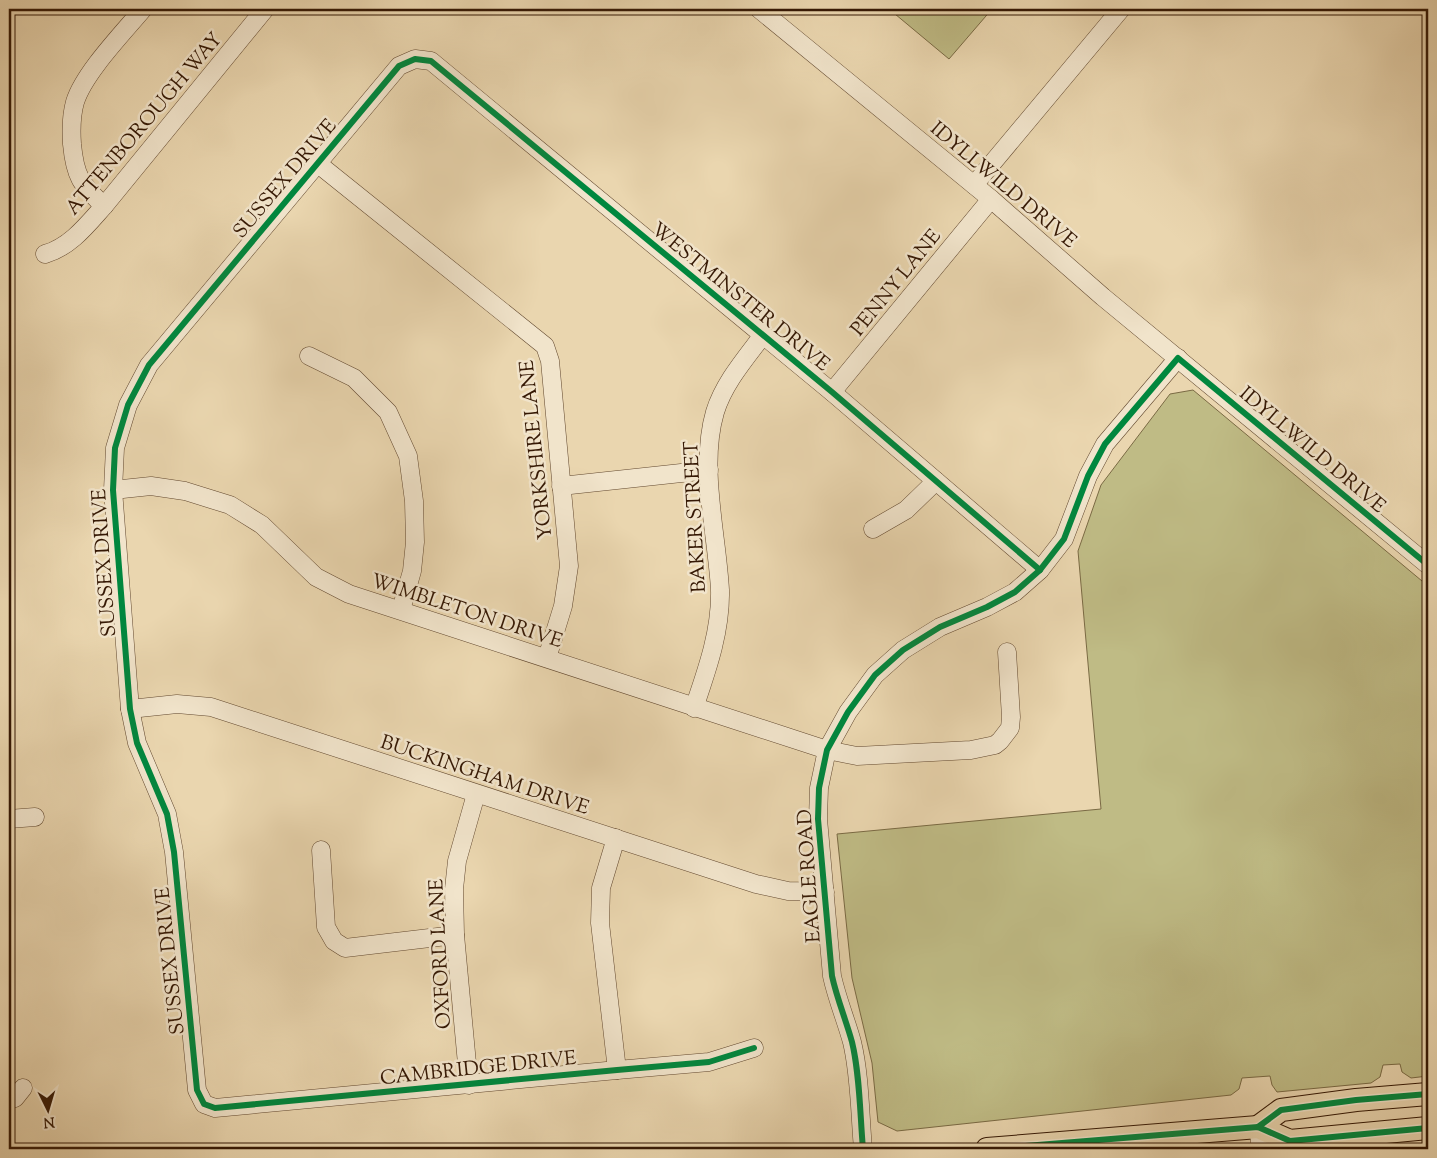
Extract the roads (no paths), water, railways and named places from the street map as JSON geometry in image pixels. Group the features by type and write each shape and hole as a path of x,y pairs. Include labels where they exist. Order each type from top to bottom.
{"main road":[{"path":"1258,1127 1281,1110 1356,1100 1428,1094"},
{"path":"987,1149 1258,1127 1290,1142 1428,1128"}],"street":[{"path":"104,206 85,188 77,175 71,131 72,115 75,101 87,78 143,9"},
{"name":"ATTENBOROUGH WAY","path":"45,254 65,246 104,206 265,9"},
{"name":"IDYLLWILD DRIVE","path":"759,9 974,185 1103,297 1428,565"},
{"path":"974,185 1121,9"},
{"name":"SUSSEX DRIVE","path":"204,1104 197,1090 174,852 167,814 137,743 130,709 113,490 115,448 128,405 149,366 399,66 415,59"},
{"name":"WESTMINSTER DRIVE","path":"415,59 431,61 832,392 1040,570"},
{"name":"YORKSHIRE LANE","path":"317,163 545,346 550,361 568,566 564,606 547,658"},
{"name":"PENNY LANE","path":"832,392 990,199"},
{"name":"BAKER STREET","path":"694,708 710,661 718,626 720,592 709,470 709,441 716,411 732,376 763,336"},
{"path":"309,356 354,378 388,412 408,456 414,501 415,542 412,571 401,610"},
{"name":"EAGLE ROAD","path":"863,1149 852,1043 832,976 818,819 819,788 827,750 848,712 875,675 903,650 940,627 987,607 1015,592 1040,570 1064,539 1088,476 1105,444 1178,358"},
{"path":"561,486 709,470"},
{"path":"873,529 906,510 936,481"},
{"name":"WIMBLETON DRIVE","path":"113,490 151,486 185,491 230,504 262,525 316,578 349,594 694,708 827,750 857,756 971,750 995,745 1010,728 1007,652"},
{"name":"BUCKINGHAM DRIVE","path":"130,709 177,704 211,707 756,884 788,891 825,892"},
{"name":"OXFORD LANE","path":"469,1085 455,935 454,889 457,861 476,794"},
{"path":"9,819 35,817"},
{"path":"616,838 601,888 600,923 617,1070"},
{"path":"321,850 326,927 334,941 345,948 455,935"},
{"name":"CAMBRIDGE DRIVE","path":"204,1104 215,1108 710,1062 754,1048"},
{"path":"9,1100 16,1098 23,1088"},
{"path":"1258,1127 1260,1149"}]}
